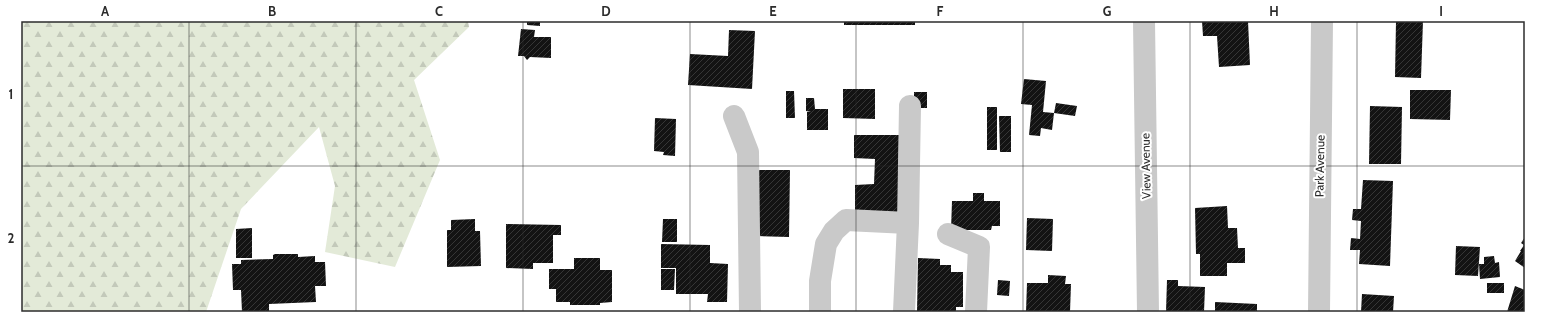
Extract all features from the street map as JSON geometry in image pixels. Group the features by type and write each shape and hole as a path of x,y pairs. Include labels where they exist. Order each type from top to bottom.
{"street":[{"name":"View Avenue","path":"1144,21 1148,312"},
{"name":"Park Avenue","path":"1319,312 1322,21"},
{"path":"904,312 908,223 910,106"},
{"path":"734,116 748,152 750,312"},
{"path":"820,312 820,281 826,244 834,231 846,220 908,223"},
{"path":"948,234 979,247 976,312"}],"green space":[{"path":"21,21 468,21 469,27 414,80 440,160 395,267 325,252 335,186 319,127 241,209 206,312 21,312"}],"building":[{"path":"527,21 540,21 540,26 527,25"},
{"path":"844,21 915,21 915,25 844,25"},
{"path":"1202,21 1248,21 1250,65 1219,67 1217,36 1203,36"},
{"path":"1396,21 1423,21 1421,78 1395,77"},
{"path":"521,29 535,30 534,37 551,37 551,58 530,57 527,60 524,56 518,56"},
{"path":"729,30 755,31 752,89 688,85 690,54 728,56"},
{"path":"1024,79 1046,81 1043,112 1054,113 1052,130 1041,128 1040,136 1029,135 1032,105 1021,104"},
{"path":"843,89 875,89 875,119 843,118"},
{"path":"1410,90 1451,90 1450,120 1410,119"},
{"path":"786,91 794,91 795,118 786,118"},
{"path":"914,92 927,92 927,108 914,108"},
{"path":"806,98 814,98 815,109 828,109 828,130 807,130 807,112 811,112 806,111"},
{"path":"1056,103 1077,106 1075,116 1054,113"},
{"path":"1370,106 1402,107 1401,164 1369,164"},
{"path":"987,107 997,107 997,150 987,150"},
{"path":"999,116 1011,116 1011,152 1000,152"},
{"path":"655,118 676,119 675,156 663,155 664,152 654,151"},
{"path":"854,135 899,135 898,212 855,213 855,185 874,184 875,159 854,158"},
{"path":"757,170 790,170 789,237 756,236"},
{"path":"1363,180 1393,181 1390,266 1359,264 1360,250 1350,250 1351,238 1360,239 1361,221 1352,220 1353,209 1361,209"},
{"path":"973,193 984,193 984,201 1000,201 1000,226 992,226 991,230 951,230 952,201 973,201"},
{"path":"1227,206 1228,228 1237,228 1238,248 1245,248 1245,263 1227,263 1227,276 1200,276 1200,254 1196,254 1195,208"},
{"path":"1027,218 1053,219 1052,251 1026,250"},
{"path":"475,219 475,231 480,231 481,266 447,267 447,230 451,230 451,220"},
{"path":"663,219 677,219 677,242 662,242"},
{"path":"506,224 561,225 561,235 553,235 553,263 533,263 533,269 506,268"},
{"path":"252,228 252,258 236,258 236,229"},
{"path":"1525,237 1525,268 1515,261 1524,245 1521,243"},
{"path":"661,244 710,245 710,263 728,264 727,302 707,302 708,294 676,294 676,268 661,268"},
{"path":"1456,246 1480,247 1478,276 1455,275"},
{"path":"298,254 298,257 315,256 315,262 325,262 326,286 315,286 316,302 269,304 269,312 242,312 241,290 233,290 232,264 241,264 241,260 273,259 273,255"},
{"path":"1494,256 1495,263 1499,262 1500,277 1480,279 1479,264 1484,264 1484,257"},
{"path":"574,258 600,258 600,270 612,270 612,302 600,303 600,305 570,305 570,302 556,302 556,289 549,289 549,269 574,269"},
{"path":"918,258 940,259 940,265 951,265 951,272 963,272 963,307 956,307 956,312 917,312"},
{"path":"661,269 675,269 674,290 661,290"},
{"path":"1048,275 1066,276 1065,284 1071,284 1070,312 1026,312 1027,283 1048,283"},
{"path":"998,280 1010,281 1009,296 997,295"},
{"path":"1167,280 1178,280 1178,286 1205,287 1204,312 1166,312"},
{"path":"1487,283 1504,283 1504,293 1487,293"},
{"path":"1515,286 1525,290 1524,312 1507,312"},
{"path":"1362,294 1394,296 1393,312 1361,312"},
{"path":"1215,302 1257,304 1257,312 1215,312"}]}
